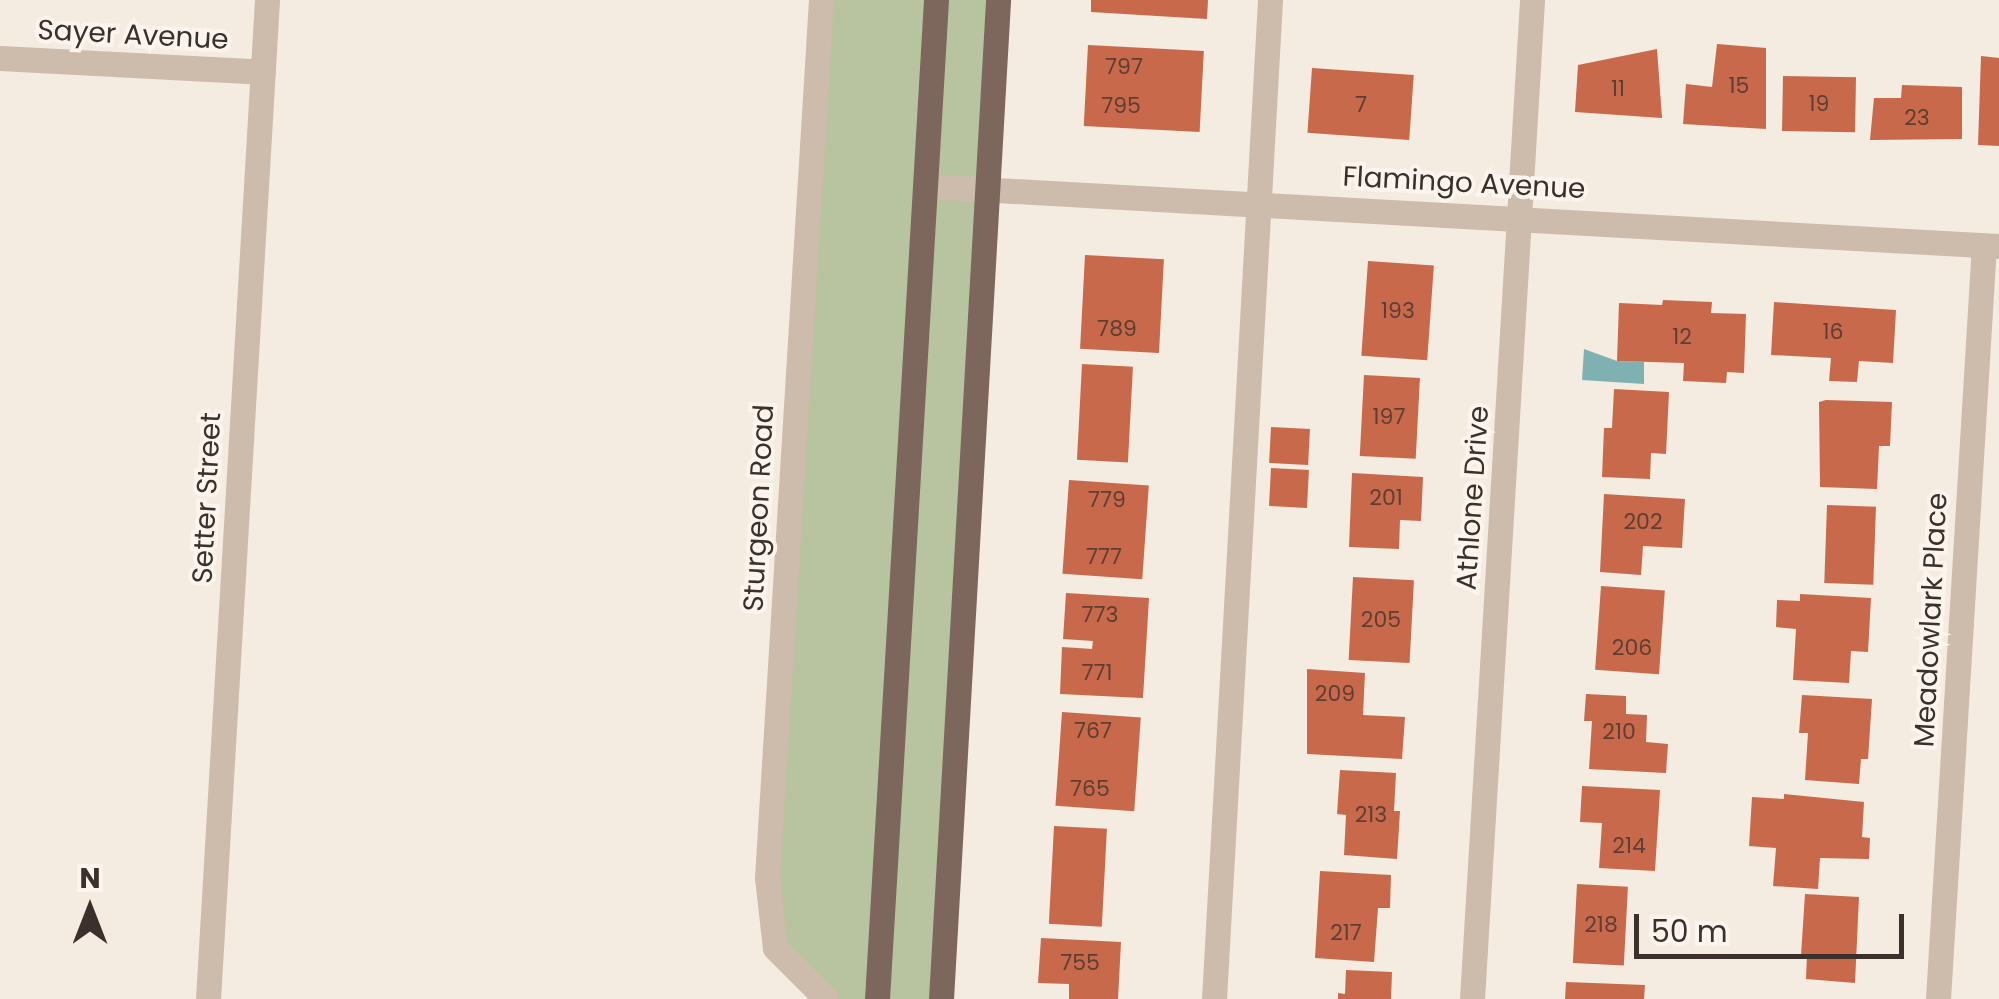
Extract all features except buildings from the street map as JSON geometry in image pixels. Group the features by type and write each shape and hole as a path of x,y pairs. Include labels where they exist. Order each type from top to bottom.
{"main road":[{"path":"877,999 936,0"},
{"path":"941,999 998,0"}],"street":[{"name":"Setter Street","path":"208,999 267,0"},
{"name":"Sturgeon Road","path":"820,0 767,877 775,948 826,999"},
{"path":"1214,999 1270,0"},
{"name":"Athlone Drive","path":"1472,999 1532,0"},
{"name":"Sayer Avenue","path":"0,58 263,72"},
{"name":"Flamingo Avenue","path":"925,186 1521,216 1991,246"},
{"name":"Meadowlark Place","path":"1938,999 1991,246"}],"green space":[{"path":"821,0 998,0 941,999 826,999 775,948"}],"water":[{"path":"1584,349 1617,361 1644,362 1644,384 1582,380"}]}
